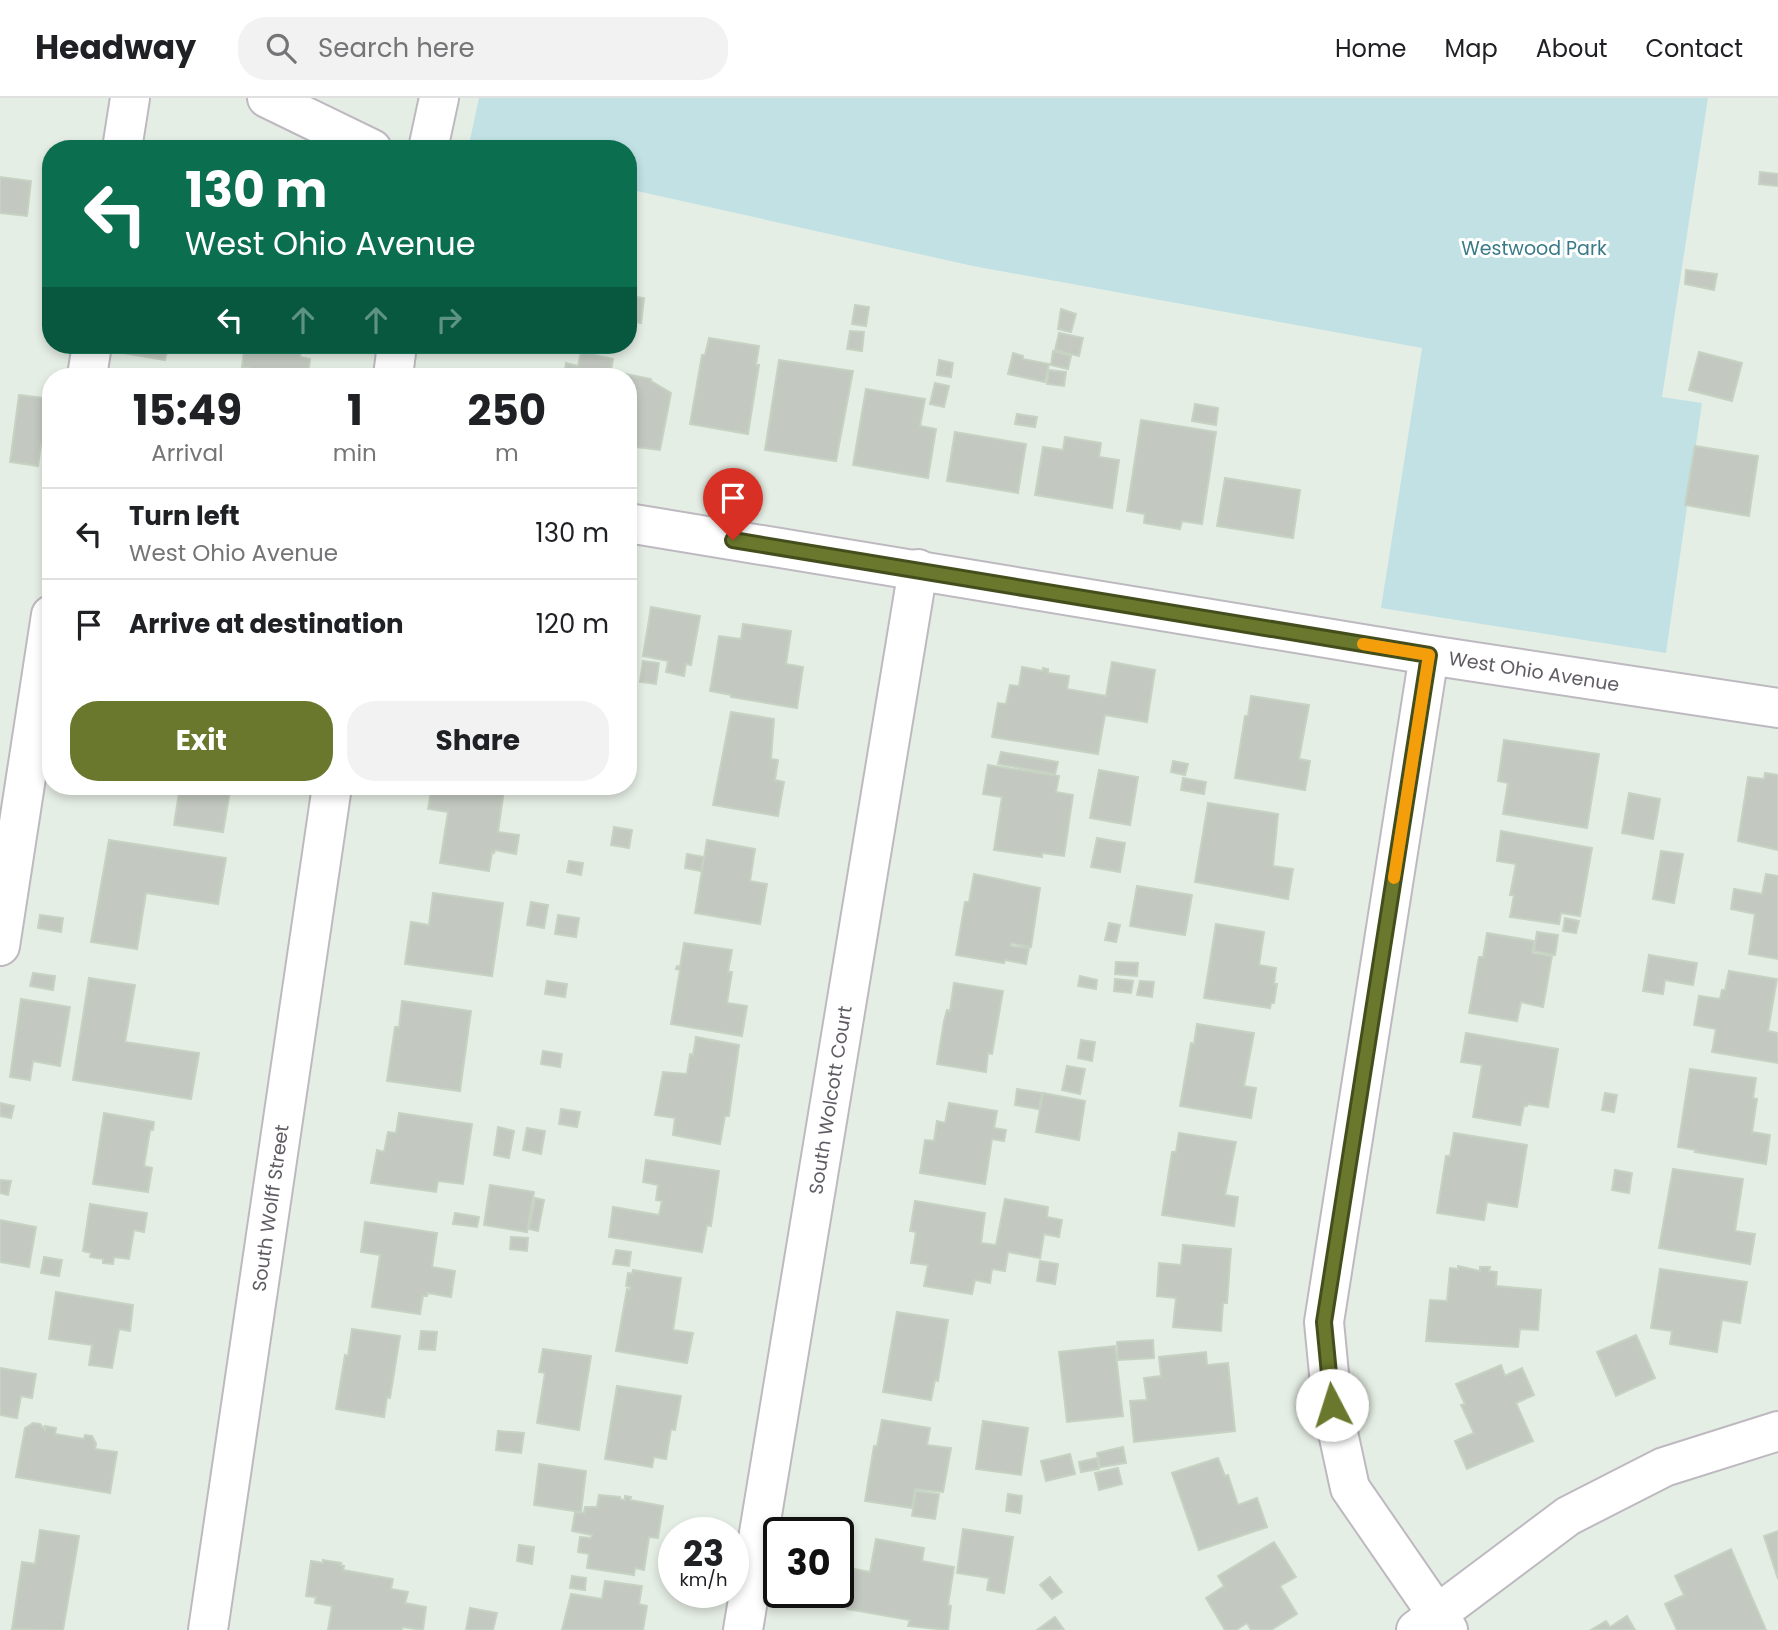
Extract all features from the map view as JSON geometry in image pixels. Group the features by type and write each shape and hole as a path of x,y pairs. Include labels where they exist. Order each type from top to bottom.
{"street":[{"path":"123,140 130,98"},
{"path":"267,98 353,140"},
{"path":"430,140 439,98"},
{"name":"West Ohio Avenue","path":"637,524 1429,655 1778,708"},
{"name":"South Wolcott Court","path":"743,1630 918,569"},
{"path":"1429,655 1324,1322 1332,1405 1350,1488 1433,1625 1568,1516 1664,1467 1778,1431"},
{"path":"0,946 42,673"},
{"name":"South Wolff Street","path":"208,1630 331,795"}],"green space":[{"name":"Westwood Park","path":"479,98 1708,98 1662,397 1702,403 1666,653 1381,608 1422,348 973,266 637,191 637,140 470,140"}],"building":[{"path":"1760,172 1778,174 1778,186 1759,184"},
{"path":"0,177 31,181 27,216 0,213"},
{"path":"1686,270 1717,274 1714,290 1685,284"},
{"path":"637,297 644,298 641,323 637,322"},
{"path":"855,305 869,307 866,326 852,324"},
{"path":"1061,309 1076,314 1071,332 1058,329"},
{"path":"850,331 864,332 862,351 847,349"},
{"path":"1059,333 1083,338 1079,356 1055,350"},
{"path":"709,338 759,346 756,365 759,365 748,434 690,424 702,355 705,355"},
{"path":"1053,351 1071,356 1068,369 1051,365"},
{"path":"1699,352 1742,363 1732,401 1689,390"},
{"path":"1013,353 1023,356 1023,359 1049,364 1045,382 1008,374"},
{"path":"129,354 166,354 165,360"},
{"path":"244,354 300,354 300,357 310,359 309,368 242,367"},
{"path":"581,354 613,359 612,368 565,368 566,363 578,366"},
{"path":"779,360 853,371 836,461 765,450"},
{"path":"939,360 953,363 951,377 937,375"},
{"path":"1049,370 1066,372 1064,386 1047,384"},
{"path":"637,376 651,379 671,393 660,450 637,447"},
{"path":"935,383 949,386 944,407 930,404"},
{"path":"866,389 925,399 920,426 936,429 928,478 853,465"},
{"path":"19,395 42,398 42,444 38,466 10,462"},
{"path":"1195,404 1218,408 1216,425 1192,421"},
{"path":"1017,414 1037,417 1035,427 1015,424"},
{"path":"1141,420 1216,432 1202,524 1182,521 1180,529 1144,523 1145,514 1127,511"},
{"path":"955,432 1026,444 1018,493 947,481"},
{"path":"1065,437 1101,443 1099,457 1119,460 1112,508 1035,495 1043,447 1063,450"},
{"path":"1695,446 1758,456 1749,516 1685,505"},
{"path":"1225,478 1300,490 1293,538 1217,526"},
{"path":"651,607 700,616 691,665 686,664 684,676 666,672 668,661 643,656"},
{"path":"743,624 791,631 786,664 803,667 797,708 710,691 719,636 741,639"},
{"path":"643,661 659,663 656,684 640,682"},
{"path":"1112,662 1155,670 1147,722 1105,715 1098,754 992,737 998,703 1006,704 1010,685 1019,686 1022,667 1043,671 1043,668 1048,669 1048,673 1069,676 1067,689 1106,696"},
{"path":"1251,696 1309,705 1299,759 1310,761 1305,790 1235,778"},
{"path":"731,712 774,719 771,759 778,760 775,780 784,782 778,816 713,805"},
{"path":"1504,740 1599,754 1587,828 1503,814 1508,783 1498,781"},
{"path":"1001,752 1058,762 1055,774 998,764"},
{"path":"1173,761 1188,764 1185,775 1171,772"},
{"path":"988,765 1059,776 1056,792 1073,795 1064,856 1042,853 1042,857 994,850 1002,797 983,794"},
{"path":"1099,770 1138,777 1130,825 1090,818"},
{"path":"1765,773 1778,775 1778,850 1738,841 1748,777 1764,779"},
{"path":"1183,778 1206,782 1204,794 1181,790"},
{"path":"1629,793 1660,799 1653,839 1622,833"},
{"path":"179,795 229,795 223,832 174,825"},
{"path":"430,795 503,795 498,832 519,835 516,854 495,850 492,852 489,871 440,863 448,812 428,809"},
{"path":"1208,803 1278,814 1273,866 1293,869 1288,899 1195,882"},
{"path":"614,827 632,830 629,848 611,845"},
{"path":"1501,831 1592,848 1580,916 1561,913 1559,924 1510,917 1514,895 1510,895 1516,864 1497,861"},
{"path":"1097,838 1125,843 1120,872 1091,867"},
{"path":"109,840 226,858 218,904 146,893 137,949 91,942"},
{"path":"707,840 755,849 750,881 767,884 760,924 695,913"},
{"path":"1661,851 1683,854 1674,903 1653,899"},
{"path":"687,854 704,857 701,871 685,868"},
{"path":"569,861 583,863 581,875 567,872"},
{"path":"974,874 1040,888 1031,947 1011,943 1011,946 1029,948 1026,964 956,955 965,902 969,902"},
{"path":"1766,874 1778,876 1778,959 1749,954 1755,914 1731,909 1734,889 1762,894"},
{"path":"1137,886 1192,895 1185,935 1130,926"},
{"path":"433,893 503,903 492,976 405,964 411,922 429,925"},
{"path":"531,902 548,905 544,928 527,925"},
{"path":"40,915 63,918 61,932 38,928"},
{"path":"558,915 579,918 576,937 555,934"},
{"path":"1565,918 1579,921 1576,933 1563,931"},
{"path":"1109,923 1120,925 1116,942 1105,940"},
{"path":"1216,924 1264,932 1259,965 1276,968 1274,984 1277,984 1274,1003 1271,1003 1270,1008 1204,998"},
{"path":"1537,932 1558,935 1555,955 1534,951"},
{"path":"1487,933 1534,941 1532,953 1552,956 1543,1007 1521,1002 1517,1021 1469,1013 1479,957 1483,957"},
{"path":"684,943 732,950 727,1003 747,1006 742,1036 671,1024 680,970 676,969 677,966 680,967"},
{"path":"1649,955 1697,963 1693,985 1665,980 1663,994 1643,991"},
{"path":"1116,962 1138,963 1137,976 1115,974"},
{"path":"1729,971 1777,979 1768,1031 1778,1033 1778,1063 1712,1052 1716,1029 1694,1025 1699,996 1720,999"},
{"path":"33,973 55,976 53,990 30,986"},
{"path":"1080,976 1097,980 1096,989 1078,986"},
{"path":"89,978 135,985 125,1042 199,1053 191,1099 73,1080"},
{"path":"1115,979 1133,981 1131,993 1114,991"},
{"path":"547,981 567,984 565,997 545,994"},
{"path":"1140,981 1154,982 1152,997 1137,995"},
{"path":"954,983 1003,991 992,1054 988,1053 986,1072 937,1064"},
{"path":"21,999 70,1007 60,1066 33,1061 30,1080 10,1077"},
{"path":"402,1001 471,1011 460,1091 387,1081"},
{"path":"1197,1024 1254,1033 1244,1086 1256,1088 1251,1118 1180,1106"},
{"path":"1466,1033 1558,1049 1548,1107 1528,1104 1524,1106 1520,1125 1473,1117 1482,1065 1461,1062"},
{"path":"696,1037 739,1045 729,1116 725,1116 720,1144 673,1135 675,1118 655,1115 663,1072 687,1074"},
{"path":"1081,1040 1095,1042 1092,1061 1078,1058"},
{"path":"543,1051 562,1054 560,1067 541,1064"},
{"path":"1067,1066 1085,1069 1080,1094 1062,1090"},
{"path":"1690,1069 1756,1078 1753,1098 1757,1099 1752,1132 1770,1135 1766,1164 1678,1147"},
{"path":"1017,1089 1042,1093 1039,1109 1015,1105"},
{"path":"1043,1093 1085,1101 1079,1140 1036,1132"},
{"path":"1605,1093 1617,1095 1614,1112 1602,1110"},
{"path":"0,1103 14,1106 11,1118 0,1116"},
{"path":"949,1103 997,1111 994,1128 1006,1130 1004,1141 992,1139 985,1184 920,1173 925,1140 934,1141 937,1121 945,1123"},
{"path":"561,1109 580,1112 577,1127 559,1124"},
{"path":"104,1113 154,1122 153,1130 150,1130 144,1166 152,1168 148,1192 93,1184"},
{"path":"399,1113 472,1124 463,1184 438,1181 436,1192 371,1183 377,1150 384,1152 388,1132 396,1133"},
{"path":"498,1127 514,1131 509,1158 494,1155"},
{"path":"527,1128 545,1131 541,1154 523,1150"},
{"path":"1179,1133 1236,1142 1225,1195 1238,1197 1234,1226 1162,1215 1172,1152 1176,1152"},
{"path":"1454,1133 1527,1145 1517,1207 1487,1202 1484,1220 1437,1213 1446,1156 1450,1156"},
{"path":"646,1160 719,1171 711,1226 707,1225 702,1252 609,1237 613,1207 659,1215 662,1201 656,1200 658,1185 643,1182"},
{"path":"1673,1169 1743,1179 1735,1231 1755,1234 1750,1264 1659,1248"},
{"path":"1615,1170 1632,1173 1629,1193 1612,1190"},
{"path":"0,1180 11,1181 8,1195 0,1193"},
{"path":"490,1185 534,1192 527,1232 484,1225"},
{"path":"535,1198 544,1200 538,1231 529,1229"},
{"path":"1005,1199 1048,1207 1047,1217 1062,1220 1059,1237 1044,1234 1040,1258 1008,1252 1005,1271 992,1269 990,1283 975,1280 972,1294 924,1286 928,1265 911,1263 916,1232 910,1231 915,1201 985,1213 981,1243 996,1245"},
{"path":"90,1204 147,1213 144,1232 134,1230 129,1259 114,1257 113,1264 103,1263 103,1259 90,1257 91,1253 83,1251"},
{"path":"455,1213 479,1217 477,1227 453,1224"},
{"path":"0,1220 36,1227 29,1267 0,1262"},
{"path":"365,1222 437,1233 432,1267 455,1271 451,1297 428,1293 423,1296 420,1314 372,1307 380,1255 361,1252"},
{"path":"511,1237 528,1238 527,1251 510,1249"},
{"path":"1183,1245 1231,1249 1227,1303 1223,1303 1221,1331 1173,1327 1176,1298 1157,1296 1159,1263 1181,1265"},
{"path":"616,1250 631,1252 629,1266 613,1264"},
{"path":"44,1257 62,1260 59,1276 41,1273"},
{"path":"1040,1261 1058,1264 1055,1284 1037,1281"},
{"path":"1458,1266 1480,1271 1480,1267 1490,1267 1489,1271 1497,1272 1496,1286 1541,1290 1538,1330 1520,1329 1518,1347 1426,1341 1430,1300 1447,1301 1450,1268 1458,1269"},
{"path":"1660,1269 1747,1282 1740,1323 1722,1320 1717,1352 1670,1344 1672,1331 1651,1328"},
{"path":"633,1270 681,1278 673,1330 693,1333 687,1363 616,1351 627,1289 630,1290 630,1287 626,1286 628,1273 632,1274"},
{"path":"56,1292 133,1305 130,1331 119,1329 112,1368 89,1365 92,1345 49,1339"},
{"path":"897,1312 948,1320 938,1381 935,1380 931,1400 883,1392"},
{"path":"352,1329 400,1336 390,1398 387,1397 384,1417 336,1409"},
{"path":"421,1331 437,1332 435,1350 419,1349"},
{"path":"1636,1335 1655,1378 1616,1396 1597,1352"},
{"path":"1153,1340 1154,1358 1118,1360 1117,1342"},
{"path":"1115,1346 1123,1416 1067,1422 1059,1352"},
{"path":"543,1349 591,1356 579,1430 537,1423 545,1373 539,1372"},
{"path":"1206,1352 1207,1365 1228,1363 1235,1431 1134,1442 1130,1401 1147,1400 1144,1378 1161,1376 1159,1357"},
{"path":"1501,1365 1505,1376 1522,1368 1534,1395 1516,1403 1533,1441 1467,1469 1455,1441 1474,1433 1461,1405 1465,1404 1456,1384"},
{"path":"0,1368 36,1374 32,1398 21,1396 17,1418 0,1415"},
{"path":"617,1386 681,1396 666,1459 654,1457 652,1467 605,1459"},
{"path":"882,1420 930,1428 927,1445 951,1448 943,1492 915,1489 912,1508 865,1501 874,1446 877,1446"},
{"path":"983,1421 1028,1428 1021,1475 976,1469"},
{"path":"33,1423 40,1424 45,1430 45,1426 56,1428 55,1434 84,1439 85,1435 92,1436 95,1449 117,1452 110,1493 16,1477 25,1428"},
{"path":"498,1431 524,1433 521,1453 496,1450"},
{"path":"1123,1447 1126,1463 1100,1467 1097,1453"},
{"path":"1070,1454 1075,1474 1046,1481 1041,1461"},
{"path":"1097,1458 1099,1469 1081,1472 1079,1462"},
{"path":"1218,1458 1225,1476 1228,1475 1238,1505 1257,1498 1267,1527 1199,1550 1172,1473"},
{"path":"539,1464 586,1471 581,1512 534,1505"},
{"path":"1118,1468 1122,1484 1099,1490 1095,1473"},
{"path":"916,1491 939,1494 935,1519 912,1516"},
{"path":"1008,1494 1022,1496 1020,1513 1006,1511"},
{"path":"599,1495 625,1500 625,1496 631,1497 630,1500 663,1506 661,1517 658,1517 658,1538 649,1537 644,1570 635,1568 634,1575 587,1568 589,1554 578,1552 580,1537 591,1538 592,1535 572,1531 575,1512 584,1513 585,1507 597,1507"},
{"path":"963,1529 1013,1537 1004,1593 987,1590 989,1578 957,1573"},
{"path":"40,1530 79,1536 63,1630 12,1629 22,1562 35,1564"},
{"path":"1778,1531 1778,1579 1764,1536"},
{"path":"876,1539 924,1548 922,1561 954,1567 948,1605 951,1606 948,1630 908,1626 910,1620 847,1609 854,1608 854,1569 870,1572"},
{"path":"1274,1542 1296,1577 1280,1586 1297,1614 1271,1630 1251,1630 1247,1623 1236,1630 1225,1630 1206,1598 1224,1586 1218,1576"},
{"path":"519,1545 534,1547 532,1564 517,1561"},
{"path":"1731,1549 1766,1630 1677,1630 1665,1604 1684,1595 1675,1576"},
{"path":"323,1560 341,1563 343,1570 393,1579 391,1589 408,1592 405,1603 426,1607 423,1630 402,1627 402,1630 328,1630 332,1606 315,1603 316,1597 306,1596 311,1561 323,1563"},
{"path":"572,1576 586,1578 585,1590 570,1588"},
{"path":"1050,1577 1062,1592 1052,1599 1040,1585"},
{"path":"605,1581 642,1586 639,1604 647,1606 643,1630 562,1630 571,1594 602,1599"},
{"path":"470,1608 497,1613 493,1630 466,1630"},
{"path":"1627,1616 1635,1630 1591,1630 1606,1621 1610,1627"},
{"path":"1055,1617 1064,1630 1037,1630"}],"slow traffic":[{"path":"1363,644 1429,655 1394,878"}],"route":[{"path":"733,540 1429,655 1324,1322 1332,1405"}]}
